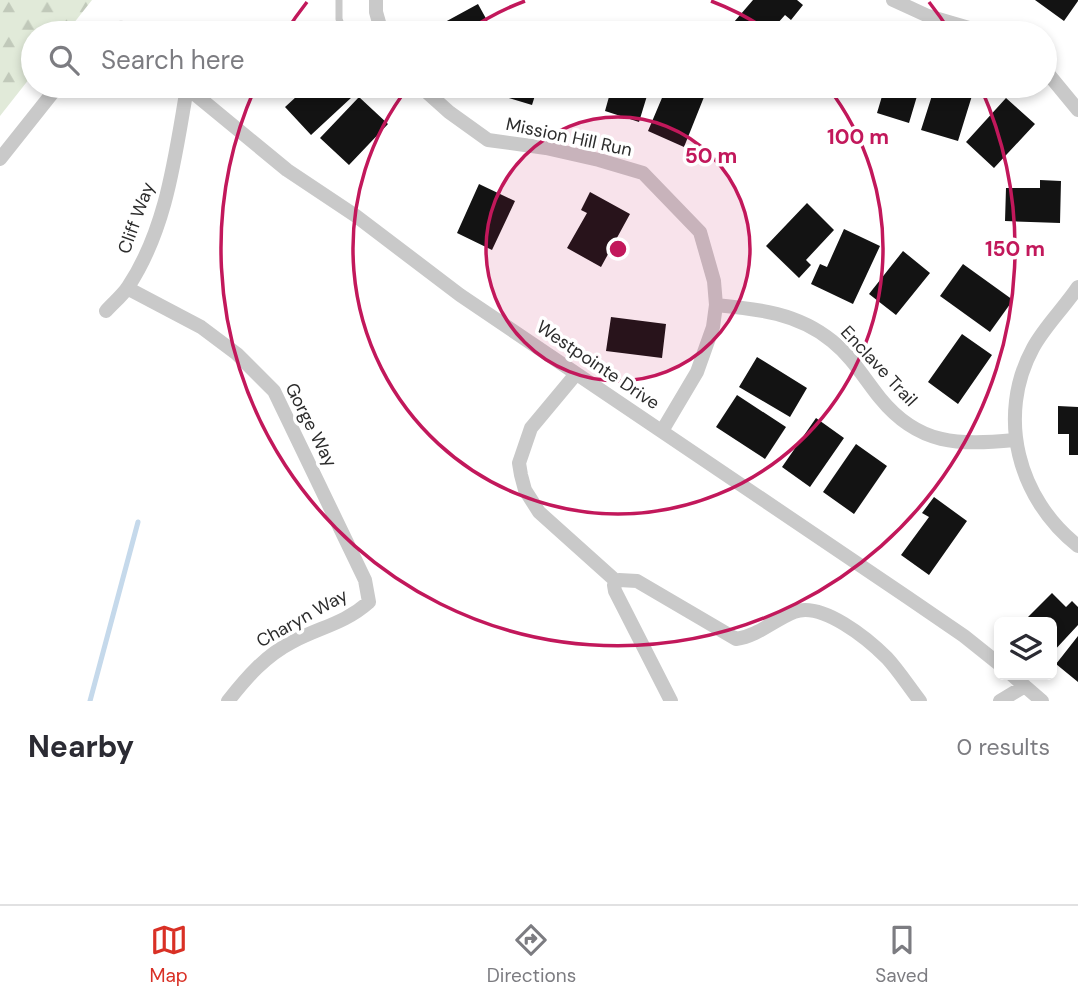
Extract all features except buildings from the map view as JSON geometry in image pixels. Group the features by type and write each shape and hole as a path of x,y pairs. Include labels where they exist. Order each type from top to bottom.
{"street":[{"path":"376,0 379,21"},
{"path":"893,0 945,21"},
{"path":"1057,83 1078,110"},
{"path":"0,159 48,98"},
{"name":"Cliff Way","path":"106,311 127,289 149,246 166,201 184,98"},
{"name":"Westpointe Drive","path":"199,98 287,170 356,216 460,295 964,636 994,660"},
{"name":"Mission Hill Run","path":"433,98 488,140 545,148 643,173 700,232 711,269 716,305 705,352 691,384 663,431"},
{"path":"1078,287 1033,348 1015,408 1016,440 1027,481 1051,521 1078,545"},
{"name":"Gorge Way","path":"127,289 201,327 237,354 274,391 365,580 369,602"},
{"name":"Enclave Trail","path":"716,305 772,312 792,317 811,327 849,356 893,412 927,435 946,441 967,443 1016,440"},
{"path":"576,374 531,428 519,463 521,475 525,490 539,512 598,568 617,582"},
{"path":"671,701 615,592 614,585 624,579 637,581 736,639 755,634 807,608 821,611 853,630 888,659 920,701"},
{"name":"Charyn Way","path":"229,701 269,656 293,641 353,616 369,602"},
{"path":"1018,680 1042,701"},
{"path":"1000,701 1025,686"}],"lane":[{"path":"339,0 340,21"}],"green space":[{"path":"0,0 92,0 75,21 21,21 21,89 0,116"}],"waterway":[{"path":"90,701 138,522"}]}
